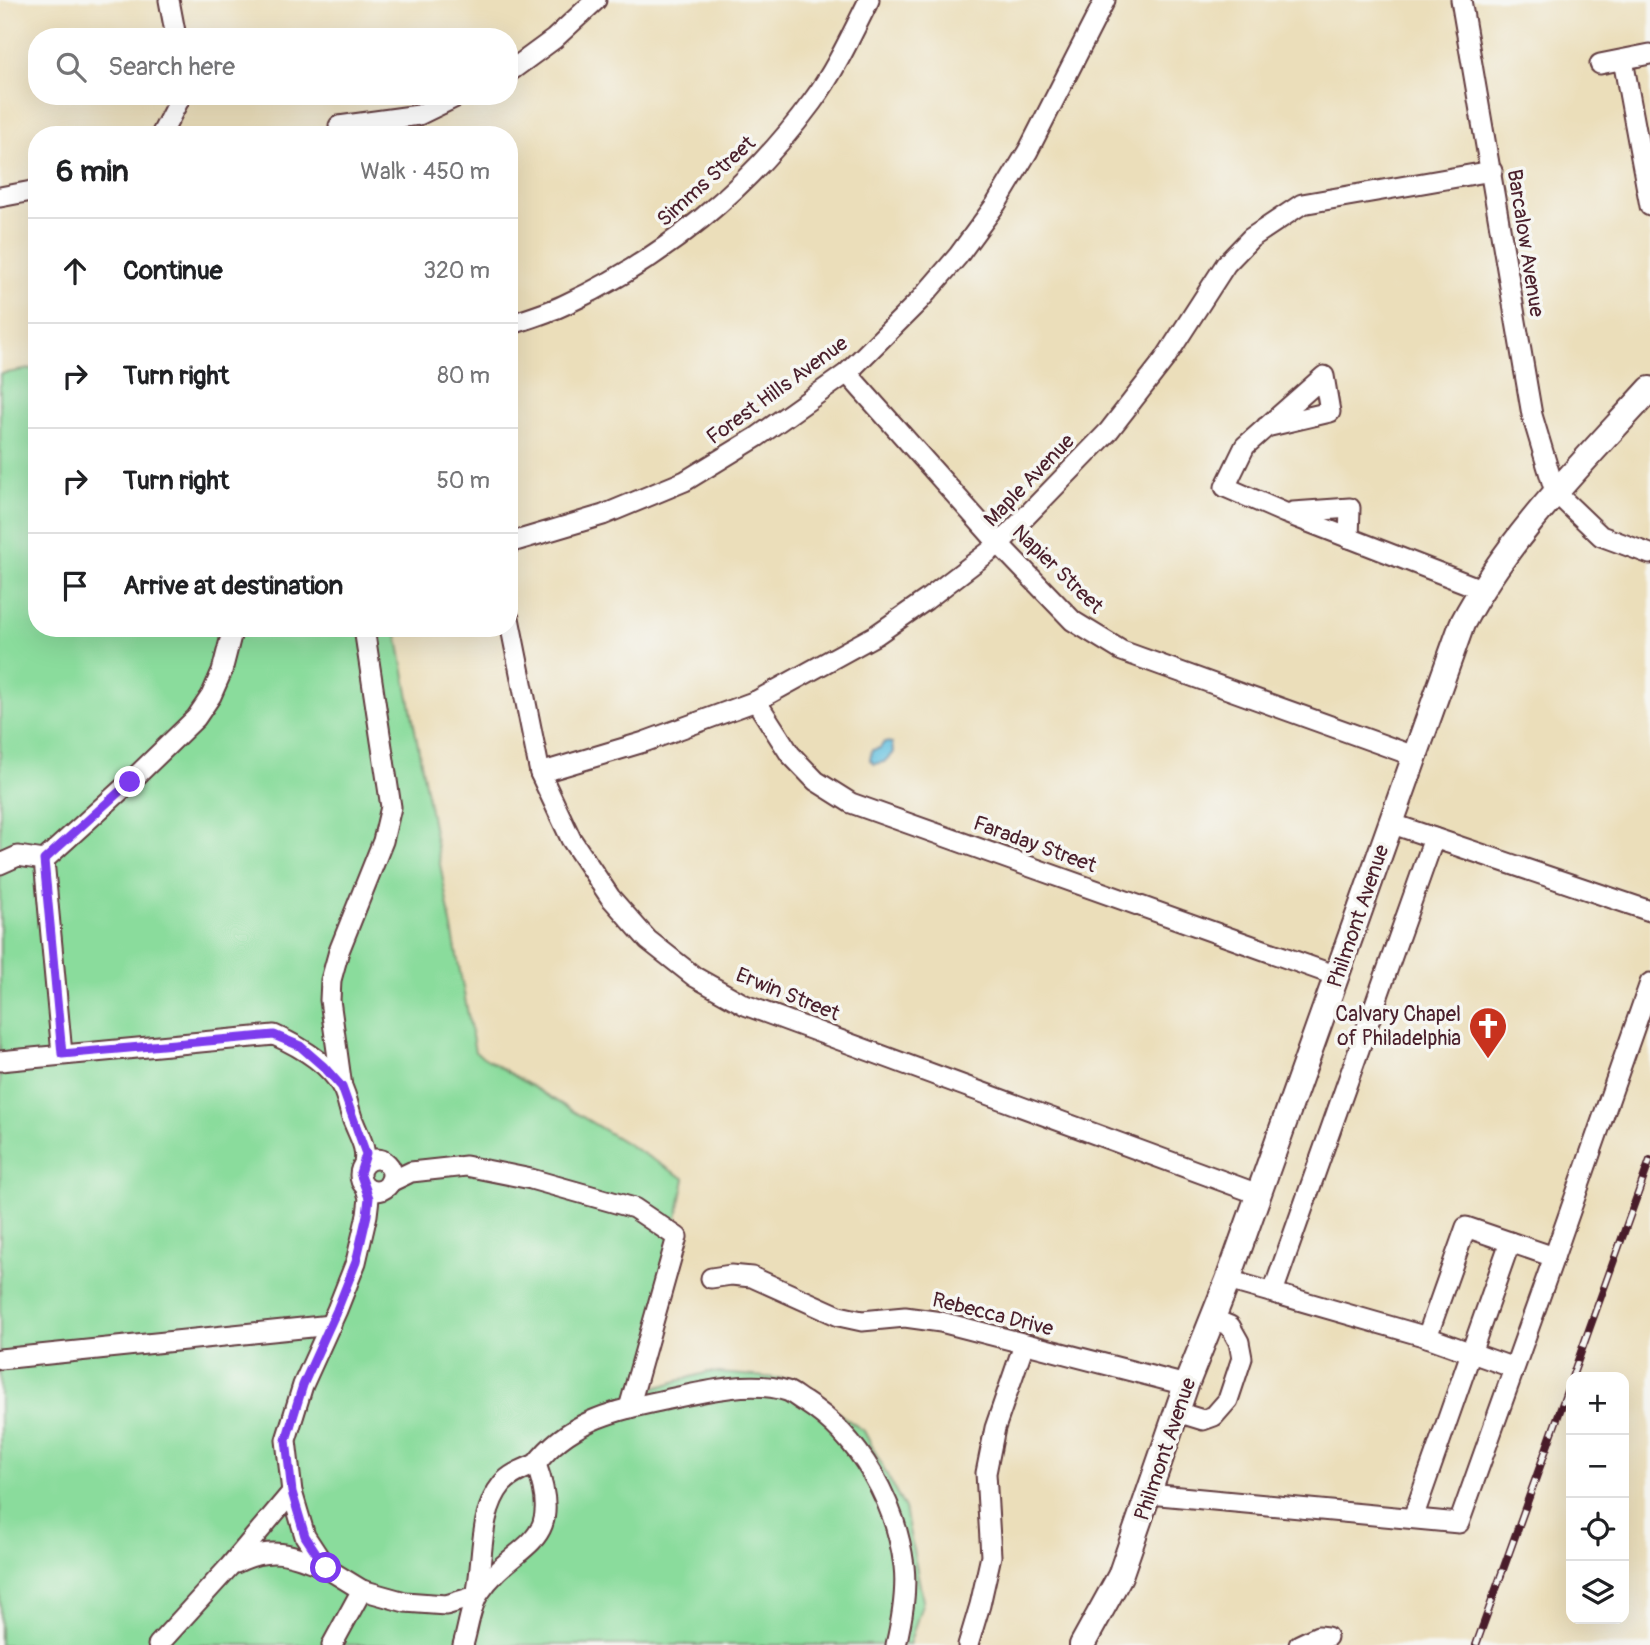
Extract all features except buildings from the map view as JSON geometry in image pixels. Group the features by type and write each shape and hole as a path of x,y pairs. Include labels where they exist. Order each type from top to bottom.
{"main road":[{"name":"Philmont Avenue","path":"1082,1645 1120,1576 1186,1385 1228,1280 1462,624 1481,589 1555,492 1650,388"}],"street":[{"path":"169,0 174,28"},
{"path":"518,65 554,39 596,0"},
{"name":"Simms Street","path":"518,322 564,306 647,260 697,224 776,148 813,100 846,46 869,0"},
{"name":"Forest Hills Avenue","path":"518,540 603,515 685,481 757,437 847,373 920,300 958,256 996,204 1040,128 1105,0"},
{"name":"Barcalow Avenue","path":"1461,0 1532,415 1555,492"},
{"path":"1600,64 1650,54"},
{"path":"1623,60 1650,206"},
{"path":"166,126 176,105"},
{"path":"339,126 421,125 447,105"},
{"name":"Maple Avenue","path":"540,773 644,742 756,701 876,635 999,544 1108,432 1164,360 1226,264 1251,237 1302,204 1492,171"},
{"path":"0,197 28,192"},
{"name":"Napier Street","path":"847,373 999,544 1073,621 1122,651 1414,757"},
{"path":"1266,427 1245,446 1225,487 1481,589"},
{"path":"1555,492 1601,536 1650,554"},
{"path":"1285,513 1350,508 1349,538"},
{"path":"44,860 196,718 211,696 222,671 231,637"},
{"path":"326,1568 305,1536 292,1492 286,1440 303,1385 356,1262 373,1201 376,1170 353,1121 342,1087 330,1000 331,980 339,951 383,841 391,807 365,637"},
{"name":"Erwin Street","path":"513,637 540,773 571,839 610,897 648,940 695,977 745,1005 1258,1194"},
{"name":"Faraday Street","path":"756,701 790,754 816,781 851,803 1337,976"},
{"path":"1390,823 1650,911"},
{"path":"1273,1292 1434,838"},
{"path":"0,864 18,856 44,860"},
{"path":"44,860 62,1054"},
{"path":"1149,1494 1459,1523 1650,984"},
{"path":"0,1061 274,1035 300,1046 342,1087"},
{"path":"376,1170 411,1172 466,1166 531,1179 634,1208 677,1237 629,1408"},
{"path":"1427,1337 1466,1227 1554,1257"},
{"path":"1413,1518 1510,1242"},
{"name":"Rebecca Drive","path":"711,1278 730,1275 752,1277 839,1315 862,1321 905,1317 941,1322 1186,1385"},
{"path":"1228,1280 1427,1337 1514,1368"},
{"path":"1177,1412 1203,1420 1214,1416 1228,1400 1242,1358 1239,1342 1230,1326 1213,1320"},
{"path":"0,1359 331,1325"},
{"path":"968,1645 981,1605 991,1556 986,1472 995,1428 1024,1344"},
{"path":"463,1645 477,1596 488,1508 503,1483 536,1464 548,1448 568,1432 601,1416 704,1392 753,1386 788,1391 820,1412 849,1439 875,1480 893,1516 904,1567 904,1611 896,1645"},
{"path":"229,1567 254,1554 278,1552 326,1568 362,1590 405,1602 446,1605 477,1596 492,1576 529,1546 540,1529 546,1506 544,1486 536,1464"},
{"path":"158,1645 292,1492"},
{"path":"332,1645 362,1590"},
{"path":"1299,1645 1318,1636 1327,1637"}],"green space":[{"path":"28,369 28,637 398,637 475,1052 685,1179 641,1392 708,1372 788,1379 864,1431 905,1509 923,1601 909,1645 0,1645 0,374"}],"water":[{"path":"884,742 892,743 893,753 884,762 874,764 870,760 872,750 880,748"}],"railway":[{"path":"1574,1372 1650,1160"},
{"path":"1476,1645 1566,1394"}],"place":[{"name":"Calvary Chapel of Philadelphia","path":"1488,1060"}],"route":[{"path":"130,782 44,860 62,1054 274,1035 300,1046 342,1087 366,1154 360,1179 369,1198 356,1262 303,1385 286,1440 292,1492 305,1536 326,1568"}]}
